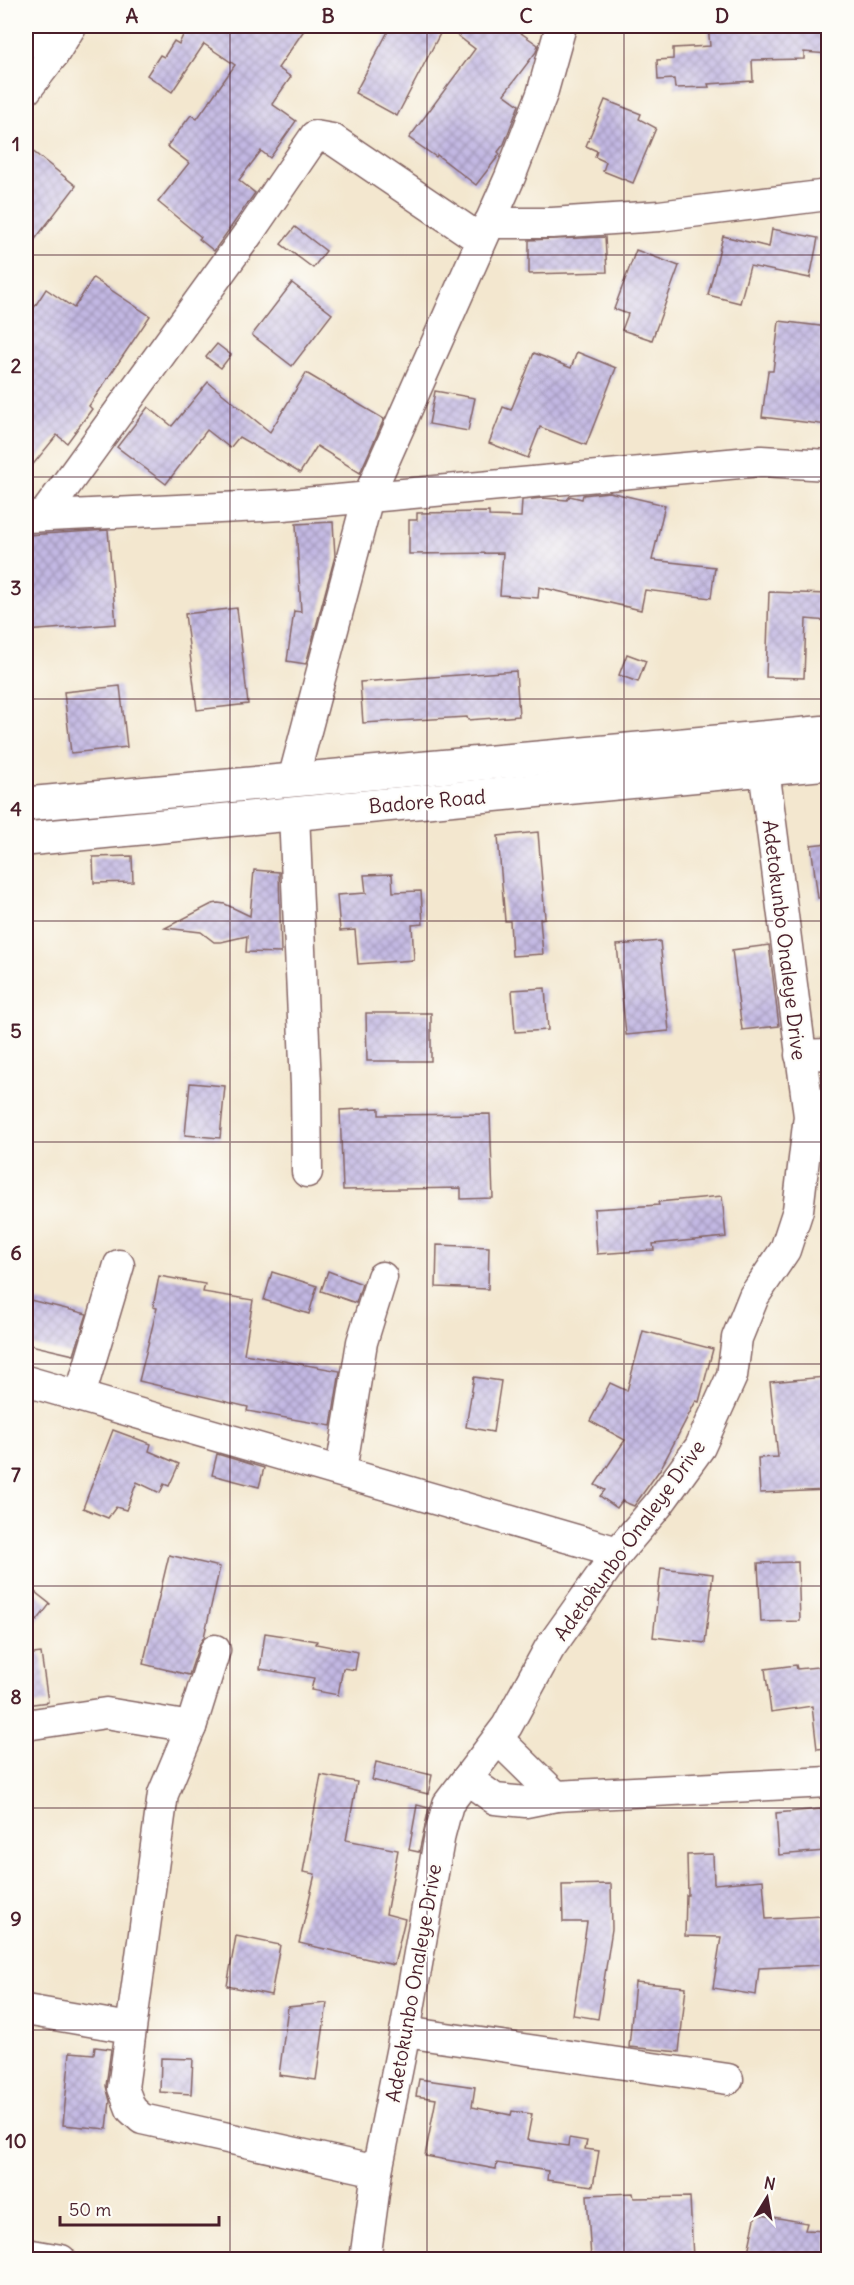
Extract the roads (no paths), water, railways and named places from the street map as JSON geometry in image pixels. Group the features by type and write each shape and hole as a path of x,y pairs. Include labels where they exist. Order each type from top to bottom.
{"main road":[{"name":"Badore Road","path":"26,804 828,732"},
{"name":"Badore Road","path":"26,838 828,763"},
{"path":"121,796 122,829"}],"street":[{"path":"26,90 53,55 71,26"},
{"path":"293,780 368,497 510,177 542,94 561,26"},
{"path":"26,30 53,55"},
{"path":"35,516 250,231 315,136 332,139 485,232 552,224 659,216 828,195"},
{"path":"35,516 283,505 761,461 828,465"},
{"name":"Adetokunbo Onaleye Drive","path":"366,2259 377,2170 405,2032 440,1834 448,1804 498,1739 549,1649 618,1552 658,1505 700,1447 732,1376 736,1338 754,1296 785,1250 798,1210 814,1055 764,769"},
{"path":"294,814 306,1085 307,1172"},
{"path":"80,1396 119,1265"},
{"path":"341,1472 362,1342 382,1277"},
{"path":"26,1381 618,1552"},
{"path":"215,1650 191,1727 163,1794 123,2088 131,2109 142,2119 377,2170"},
{"path":"26,1725 106,1713 191,1727"},
{"path":"498,1739 556,1796"},
{"path":"467,1779 495,1799 526,1802 556,1796 828,1782"},
{"path":"26,2010 130,2028"},
{"path":"405,2032 728,2079"},
{"path":"26,2254 61,2259"}]}
